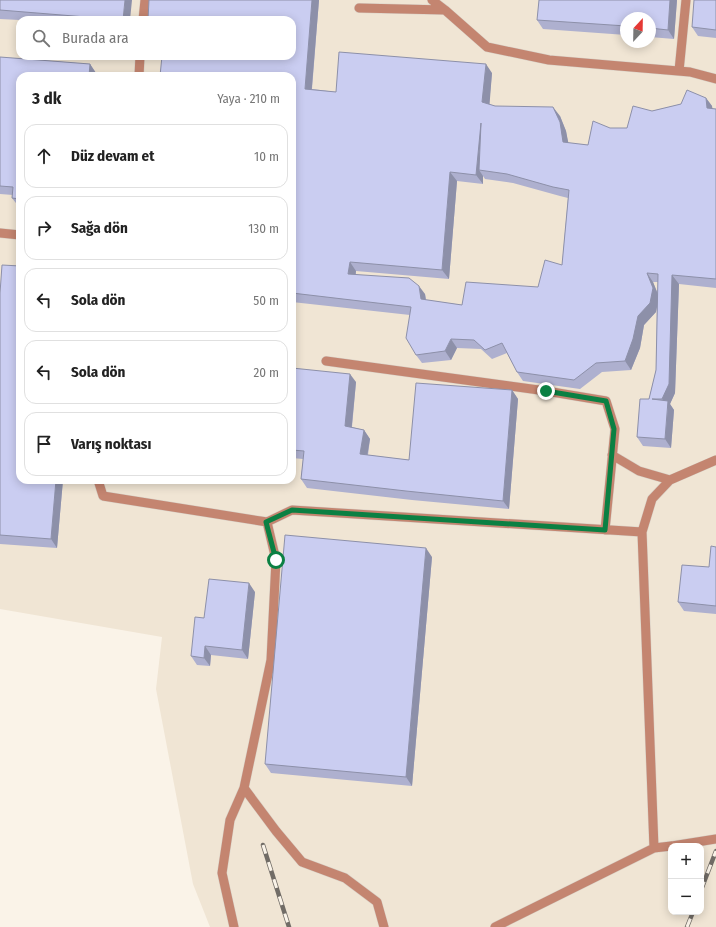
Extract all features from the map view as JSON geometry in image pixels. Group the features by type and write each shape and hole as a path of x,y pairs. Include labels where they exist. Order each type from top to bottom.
{"lane":[{"path":"143,16 145,0"},
{"path":"432,0 487,47 549,60 690,72 716,79"},
{"path":"679,72 686,0"},
{"path":"359,8 445,10"},
{"path":"139,72 140,60"},
{"path":"0,233 16,235"},
{"path":"326,361 546,391 606,401 614,429 605,530"},
{"path":"612,455 639,471 670,480"},
{"path":"654,848 642,532 652,499 670,480 716,460"},
{"path":"99,484 103,496 266,522 292,510 642,532"},
{"path":"234,927 222,873 230,820 244,788 271,660 276,560 266,522"},
{"path":"244,788 276,831 302,862 346,878 377,902 384,927"},
{"path":"694,843 716,840"},
{"path":"495,927 654,848 668,846"}],"shaded area":[{"path":"0,0 716,0 716,927 210,927 193,884 156,689 162,637 0,609"}],"building":[{"path":"0,0 125,0 123,16 74,16 0,10"},
{"path":"149,0 312,0 305,89 336,92 339,52 486,64 482,102 495,106 553,107 560,122 563,142 588,145 593,121 610,128 627,128 633,106 652,111 681,104 687,90 706,98 707,108 716,109 716,279 672,275 669,384 662,399 652,399 668,401 665,439 637,437 640,399 649,399 656,370 658,274 647,273 653,288 650,303 638,316 633,339 625,361 596,363 574,380 517,372 502,343 485,350 474,340 451,339 445,351 416,355 406,338 411,307 296,293 296,72 160,72 162,60 296,60 296,16 148,16","holes":["481,123 479,170 507,174 569,190 562,265 545,260 538,287 466,282 462,305 421,299 419,286 409,278 348,274 350,262 442,270 450,172 476,175"]},
{"path":"539,0 670,0 668,30 656,29 656,12 620,12 620,26 537,20"},
{"path":"694,0 716,0 716,30 692,27"},
{"path":"0,57 16,58 16,60 39,60 90,64 89,72 16,72 16,198 12,198 13,187 0,186"},
{"path":"2,265 16,266 16,484 56,484 51,539 0,535 0,293"},
{"path":"296,368 350,374 345,426 364,430 360,454 409,460 416,383 512,390 503,501 301,479 304,451 296,450"},
{"path":"285,535 426,548 406,777 265,764"},
{"path":"711,546 716,547 716,606 678,602 682,565 709,567"},
{"path":"209,579 249,583 242,650 205,646 204,658 191,656 195,617 204,618"}],"railway":[{"path":"263,845 289,927"},
{"path":"704,882 716,851"},
{"path":"687,927 692,915"}],"route":[{"path":"276,560 266,522 292,510 605,530 614,429 606,401 546,391"}]}
